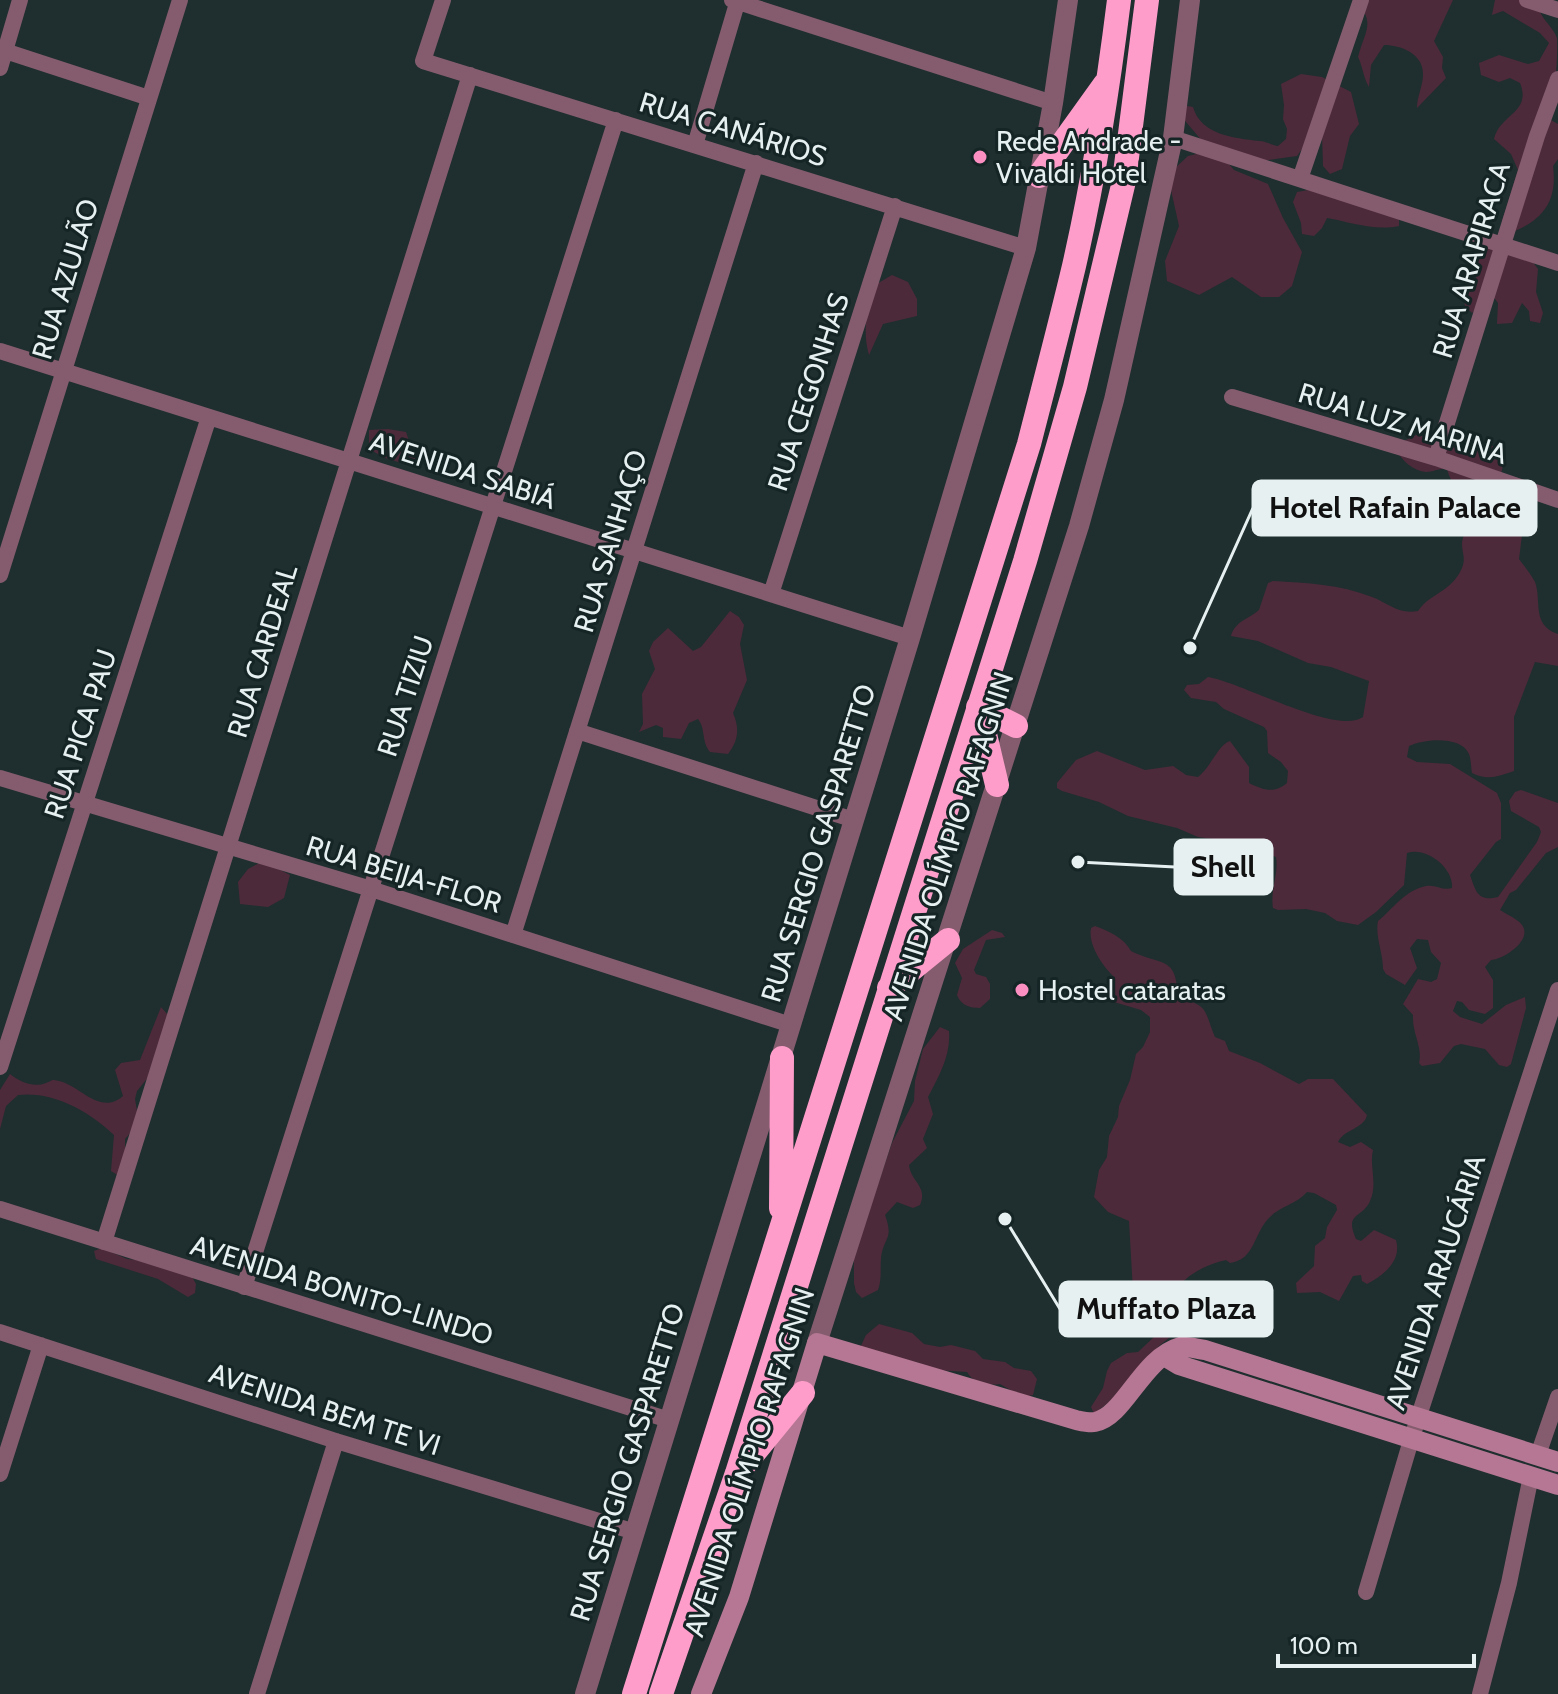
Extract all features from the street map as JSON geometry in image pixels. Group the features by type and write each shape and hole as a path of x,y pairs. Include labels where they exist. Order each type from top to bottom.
{"highway":[{"path":"634,1694 1029,444 1074,265 1109,79 1119,0"},
{"path":"661,1694 737,1473 1030,547 1104,269 1124,181 1147,0"},
{"path":"1039,176 1109,79"},
{"path":"978,707 1016,726"},
{"path":"978,707 997,785"},
{"path":"889,988 948,940"},
{"path":"781,1232 782,1058"},
{"path":"737,1473 803,1393"}],"main road":[{"path":"817,1343 1076,1420 1094,1422 1111,1414 1145,1371 1164,1356 1181,1347 1205,1350 1558,1462"},
{"name":"AVENIDA OLÍMPIO RAFAGNIN","path":"701,1694 739,1597 817,1343"},
{"path":"1164,1356 1179,1365 1558,1485"}],"street":[{"path":"0,68 20,0"},
{"name":"RUA AZULÃO","path":"0,575 180,0"},
{"name":"RUA CANÁRIOS","path":"443,0 423,61 1026,248"},
{"name":"RUA SERGIO GASPARETTO","path":"585,1694 782,1058 1026,248 1053,103 1068,0"},
{"name":"AVENIDA OLÍMPIO RAFAGNIN","path":"817,1343 1079,526 1114,400 1173,138 1190,0"},
{"path":"1300,179 1361,0"},
{"path":"1527,0 1558,10"},
{"path":"695,145 736,1 1053,103"},
{"path":"5,51 149,98"},
{"name":"RUA CARDEAL","path":"104,1242 470,75"},
{"name":"RUA ARAPIRACA","path":"1436,458 1558,79"},
{"name":"RUA TIZIU","path":"244,1287 616,120"},
{"path":"1173,138 1558,263"},
{"name":"RUA SANHAÇO","path":"513,935 756,163"},
{"name":"RUA CEGONHAS","path":"771,594 895,206"},
{"name":"AVENIDA SABIÁ","path":"0,351 910,638"},
{"name":"RUA LUZ MARINA","path":"1232,397 1436,458 1558,500"},
{"name":"RUA PICA PAU","path":"0,1067 209,417"},
{"path":"577,731 854,820"},
{"name":"RUA BEIJA-FLOR","path":"0,778 371,889 791,1025"},
{"name":"AVENIDA ARAUCÁRIA","path":"1366,1592 1418,1416 1558,990"},
{"name":"AVENIDA BONITO-LINDO","path":"0,1209 669,1420"},
{"name":"AVENIDA BEM TE VI","path":"0,1332 336,1441 635,1532"},
{"path":"0,1474 41,1345"},
{"path":"1538,1455 1558,1397"},
{"path":"257,1694 336,1441"},
{"path":"1480,1694 1509,1583 1531,1476"}],"shaded area":[{"path":"1356,0 1453,0 1434,41 1443,57 1442,68 1446,78 1417,108 1422,68 1420,61 1410,52 1384,45 1371,65 1369,87 1365,80 1358,57 1367,21"},
{"path":"1495,0 1539,0 1542,16 1557,38 1556,78 1549,119 1558,124 1558,159 1553,166 1553,190 1539,216 1510,233 1502,226 1502,221 1518,170 1511,154 1494,139 1502,124 1519,107 1523,93 1520,83 1510,78 1499,82 1481,75 1479,63 1499,55 1528,64 1539,61 1549,43 1540,33 1503,11 1492,15"},
{"path":"1301,74 1322,77 1351,92 1359,124 1350,136 1342,169 1330,174 1323,166 1322,133 1310,138 1297,156 1262,161 1203,142 1181,116 1182,105 1193,107 1203,124 1211,129 1278,146 1286,139 1287,129 1283,119 1281,84"},
{"path":"1205,152 1222,156 1234,170 1268,184 1302,252 1292,286 1279,297 1261,297 1232,277 1199,295 1167,281 1165,261 1179,226 1171,190 1174,169 1188,156"},
{"path":"1308,190 1399,215 1399,226 1371,227 1327,218 1314,236 1302,234 1293,202 1297,192"},
{"path":"1482,241 1532,261 1538,269 1536,292 1543,313 1540,323 1530,321 1529,311 1522,303 1512,323 1497,324 1498,303 1492,295 1472,313 1465,306 1463,295 1476,278 1479,266 1473,245"},
{"path":"892,275 908,282 917,299 917,316 883,324 869,355 866,328 872,294 875,285"},
{"path":"369,430 406,432 418,468 385,458 369,449"},
{"path":"1416,435 1432,438 1451,448 1488,443 1500,454 1503,466 1499,479 1479,495 1467,495 1455,487 1447,469 1426,472 1413,468 1397,451 1404,441"},
{"path":"1480,511 1494,523 1513,522 1523,527 1519,559 1535,582 1544,625 1558,634 1558,666 1535,662 1514,717 1514,771 1488,777 1472,773 1465,748 1450,741 1432,740 1409,746 1407,757 1417,762 1450,764 1497,793 1501,803 1501,839 1470,875 1482,897 1498,897 1541,832 1539,827 1511,811 1509,801 1515,792 1521,790 1558,803 1558,847 1546,853 1516,890 1510,893 1500,910 1522,925 1524,937 1516,948 1491,960 1485,967 1493,980 1493,1008 1485,1014 1469,1010 1457,1001 1453,1011 1460,1017 1482,1024 1506,1005 1525,997 1526,1008 1511,1064 1507,1067 1499,1065 1485,1049 1461,1044 1454,1046 1440,1063 1422,1066 1419,1063 1420,1051 1413,1015 1403,1004 1418,979 1431,982 1437,979 1441,963 1431,952 1428,940 1417,939 1410,948 1417,968 1405,985 1383,969 1377,927 1378,921 1412,891 1429,886 1452,888 1448,873 1437,860 1422,853 1407,853 1404,885 1358,925 1306,909 1278,910 1273,908 1272,901 1276,857 1249,857 1227,841 1198,837 1177,828 1128,816 1099,802 1062,791 1057,788 1057,783 1076,760 1097,751 1145,770 1173,766 1186,775 1198,777 1230,741 1249,767 1249,783 1268,790 1278,789 1287,783 1288,771 1268,753 1264,727 1224,709 1216,702 1191,698 1184,690 1187,685 1199,684 1208,677 1311,714 1350,721 1363,717 1369,681 1331,667 1308,663 1258,641 1231,636 1233,631 1259,610 1268,583 1273,581 1335,587 1372,597 1399,610 1418,611 1447,588 1462,568 1464,535 1471,520"},
{"path":"730,611 744,625 740,644 747,680 733,713 737,735 728,754 710,752 698,719 689,723 681,739 663,737 663,728 656,725 639,732 643,724 642,694 655,669 649,651 653,642 668,628 693,651 701,647"},
{"path":"263,861 290,875 284,898 268,907 240,904 238,882 248,869"},
{"path":"1095,926 1116,936 1131,951 1171,968 1175,975 1178,1000 1201,1007 1215,1037 1225,1041 1229,1051 1299,1084 1308,1079 1333,1079 1367,1115 1362,1123 1338,1142 1350,1147 1361,1142 1373,1150 1372,1195 1367,1207 1352,1224 1356,1239 1361,1241 1374,1230 1396,1240 1394,1261 1385,1272 1367,1284 1362,1281 1361,1275 1353,1276 1339,1301 1320,1292 1297,1293 1296,1283 1314,1266 1315,1246 1325,1238 1327,1227 1337,1210 1336,1205 1307,1192 1264,1223 1245,1256 1238,1261 1230,1263 1226,1260 1200,1269 1178,1286 1168,1302 1149,1303 1133,1291 1129,1221 1108,1212 1094,1197 1099,1170 1107,1157 1109,1136 1118,1117 1136,1054 1150,1032 1150,1017 1141,1010 1114,1002 1111,997 1113,976 1100,960 1091,941 1091,928"},
{"path":"992,930 1005,937 986,940 974,970 976,974 986,977 990,984 990,999 980,1008 969,1007 957,995 962,978 955,963 963,949"},
{"path":"161,1007 167,1014 168,1023 150,1075 137,1091 138,1117 136,1126 125,1139 125,1159 119,1176 111,1171 114,1135 70,1104 44,1096 18,1095 6,1106 0,1129 0,1090 10,1074 32,1084 59,1081 106,1103 123,1096 115,1070 121,1063 140,1060"},
{"path":"940,1027 949,1031 949,1040 943,1065 928,1097 933,1114 923,1139 927,1148 909,1165 921,1188 922,1199 920,1205 913,1208 897,1202 885,1215 888,1234 882,1251 878,1290 862,1298 856,1292 854,1283 854,1254 892,1143 914,1101 915,1081 923,1049"},
{"path":"102,1248 127,1259 155,1262 191,1275 196,1284 195,1293 188,1297 158,1279 96,1259 94,1251"},
{"path":"1175,1318 1182,1322 1180,1329 1141,1365 1123,1391 1094,1414 1091,1407 1103,1388 1111,1363 1127,1353 1138,1352 1154,1337 1162,1323"},
{"path":"879,1324 912,1333 924,1344 940,1347 951,1345 975,1351 983,1359 1005,1362 1014,1368 1031,1371 1037,1379 1033,1395 1023,1397 1000,1384 981,1383 967,1372 936,1370 916,1362 885,1361 859,1350 866,1335"}],"place":[{"name":"Rede Andrade - Vivaldi Hotel","path":"980,157"},
{"name":"Hotel Rafain Palace","path":"1190,648"},
{"name":"Shell","path":"1078,862"},
{"name":"Hostel cataratas","path":"1022,990"},
{"name":"Muffato Plaza","path":"1005,1219"}]}
